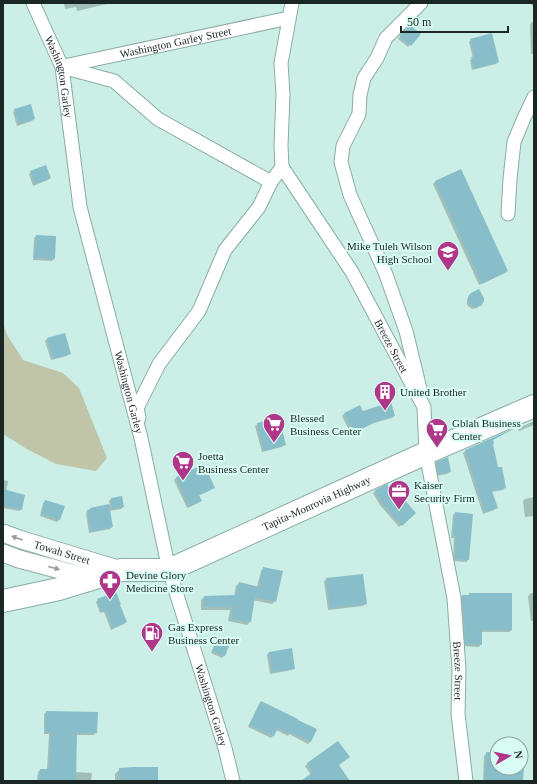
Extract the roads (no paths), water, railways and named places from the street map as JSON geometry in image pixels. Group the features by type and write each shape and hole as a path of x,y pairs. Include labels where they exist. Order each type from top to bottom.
{"highway":[{"name":"Tapita-Monrovia Highway","path":"3,602 59,589 121,570 169,570 426,453 534,406"}],"street":[{"name":"Washington Garley","path":"33,3 62,67 80,207 141,438 169,570 225,748 233,781"},
{"path":"141,438 137,408 159,364 199,311 225,250 259,207 271,182 282,167 281,146 283,94 281,63 292,3"},
{"path":"421,3 386,38 377,58 364,78 360,95 359,114 344,146 341,162 350,195 385,272 406,331 424,407"},
{"name":"Washington Garley Street","path":"62,67 289,18"},
{"path":"62,67 114,81 158,120 271,182"},
{"path":"508,214 514,142 534,96"},
{"name":"Breeze Street","path":"282,167 352,272 424,407 426,453 454,598 459,669 458,714 466,781"},
{"name":"Towah Street","path":"3,533 19,540 121,570"},
{"name":"Towah Street","path":"3,553 94,579"}],"place":[{"name":"Mike Tuleh Wilson High School","path":"448,272"},
{"name":"United Brother","path":"385,412"},
{"name":"Blessed Business Center","path":"274,444"},
{"name":"Gblah Business Center","path":"437,448"},
{"name":"Joetta Business Center","path":"183,482"},
{"name":"Kaiser Security Firm","path":"399,510"},
{"name":"Devine Glory Medicine Store","path":"110,600"},
{"name":"Gas Express Business Center","path":"152,652"}]}
